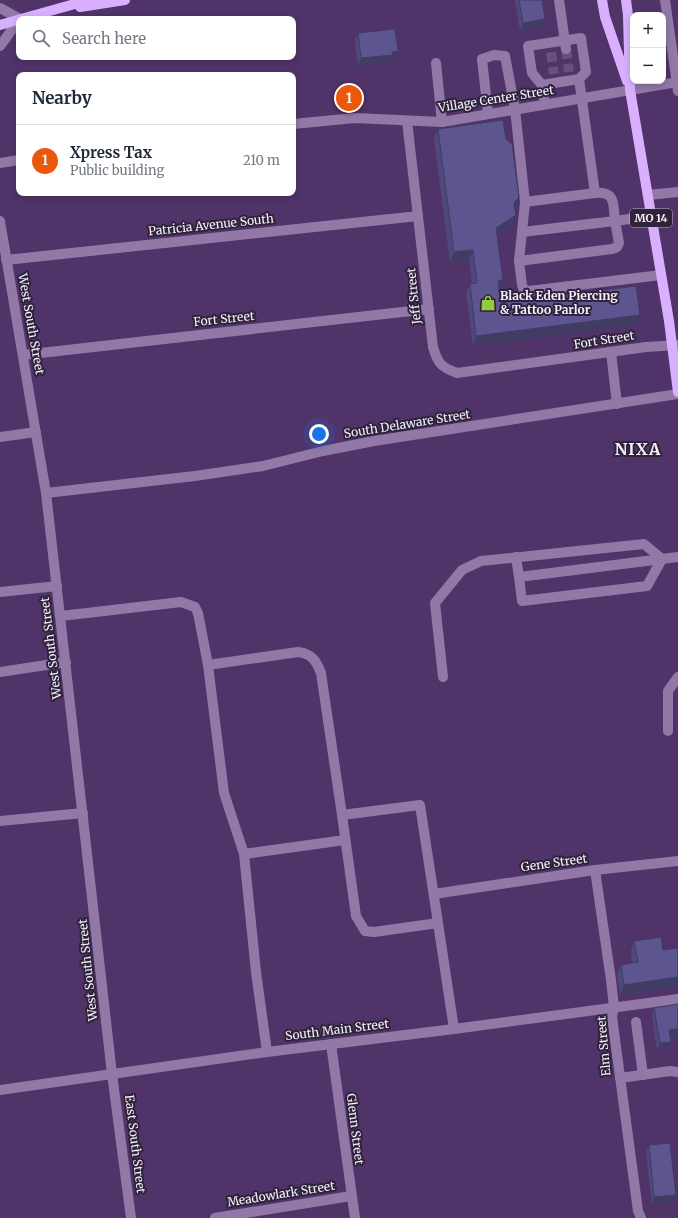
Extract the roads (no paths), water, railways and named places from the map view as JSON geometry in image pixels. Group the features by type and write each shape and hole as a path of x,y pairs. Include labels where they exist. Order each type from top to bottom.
{"main road":[{"path":"32,16 89,0"},
{"path":"43,13 125,0"},
{"name":"MO 14","path":"602,0 605,17 630,90"},
{"name":"MO 14","path":"626,0 628,15 630,90 661,275 675,345 678,393"},
{"path":"0,25 16,20"}],"street":[{"path":"559,0 565,45"},
{"path":"665,0 678,85"},
{"path":"0,8 16,17"},
{"path":"0,46 16,24"},
{"path":"542,85 555,79 573,77 586,72 581,38 565,45 550,47 528,46 532,73 542,85 545,104"},
{"path":"488,114 482,59 494,55 505,56 515,110 525,202 519,261 524,290 529,292 661,275"},
{"path":"436,63 442,122"},
{"path":"573,77 582,98 595,193"},
{"name":"Village Center Street","path":"296,124 355,118 442,122 630,90 678,85"},
{"name":"Jeff Street","path":"407,121 433,347 437,360 444,368 457,373 540,363"},
{"path":"0,163 16,160"},
{"path":"519,261 612,249 617,247 618,243 612,198 605,192 525,202"},
{"path":"648,195 678,192"},
{"name":"Patricia Avenue South","path":"6,260 418,216"},
{"path":"522,232 651,216"},
{"name":"West South Street","path":"0,221 6,260 5,280 23,354 46,493 112,1074"},
{"name":"Fort Street","path":"23,354 429,309"},
{"name":"Fort Street","path":"540,363 646,347 675,345"},
{"path":"611,352 617,404"},
{"name":"South Delaware Street","path":"46,493 195,476 256,467 323,451 374,441 617,404 678,393"},
{"path":"0,437 36,432"},
{"path":"443,677 435,603 462,570 480,561 644,544 662,559"},
{"path":"516,557 522,601 647,586 662,559"},
{"path":"519,577 678,557"},
{"path":"0,592 57,586"},
{"path":"61,616 181,602 195,607 201,620 224,793 244,854 256,972 267,1052"},
{"path":"208,665 298,652 307,653 313,657 321,674 356,916 359,924 365,931 374,932 438,923"},
{"path":"0,672 66,662"},
{"path":"668,731 668,691 678,677"},
{"path":"342,815 420,805 454,1030"},
{"path":"0,821 83,813"},
{"path":"244,854 345,840"},
{"name":"Gene Street","path":"434,894 595,870 678,861"},
{"name":"Elm Street","path":"595,870 614,1007 612,1017 640,1218"},
{"name":"South Main Street","path":"0,1090 267,1052 454,1030 678,999"},
{"path":"636,1022 643,1075"},
{"name":"Glenn Street","path":"331,1044 355,1218"},
{"path":"620,1078 670,1071 678,1072"},
{"name":"East South Street","path":"112,1074 131,1218"},
{"name":"Meadowlark Street","path":"215,1218 351,1196"}],"tunnel":[{"path":"566,49 569,72"},
{"path":"551,52 554,74"}],"place":[{"name":"Xpress Tax","path":"349,98"},
{"name":"Black Eden Piercing & Tattoo Parlor","path":"488,303"}],"district":[{"name":"NIXA","path":"638,449"}]}
